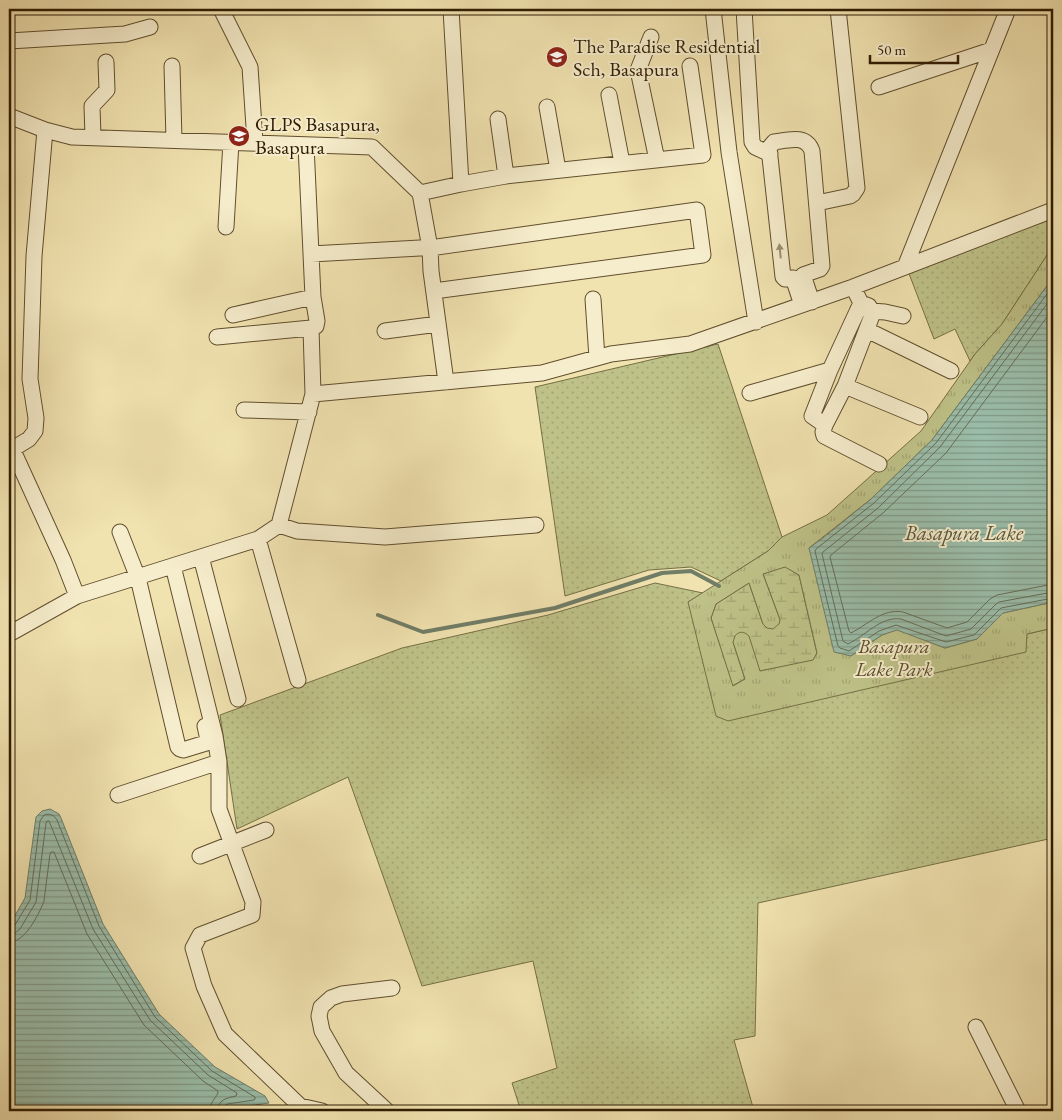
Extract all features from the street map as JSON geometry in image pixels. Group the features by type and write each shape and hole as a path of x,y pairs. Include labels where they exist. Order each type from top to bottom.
{"street":[{"path":"221,9 250,67 255,142"},
{"path":"451,9 461,184"},
{"path":"713,9 729,152 756,322"},
{"path":"744,9 752,142 755,147 770,154"},
{"path":"816,203 850,196 857,188 838,9"},
{"path":"905,267 1008,9"},
{"path":"9,41 125,34 150,27"},
{"path":"651,37 638,70 657,160"},
{"path":"879,86 991,50"},
{"path":"93,137 92,106 107,90 106,62"},
{"path":"172,66 174,140"},
{"path":"420,193 506,176 703,155 690,66"},
{"path":"609,95 622,163"},
{"path":"547,107 558,170"},
{"path":"9,116 45,130 72,137 372,147 420,193 430,248 446,382"},
{"path":"498,119 506,176"},
{"path":"45,130 34,256 30,379 36,418 34,431 29,439 10,448 78,596"},
{"path":"796,139 806,142 812,151 822,266 820,269 798,277 785,279 783,277 770,154 769,148 774,142 796,139"},
{"path":"226,227 231,142"},
{"path":"217,337 316,326 310,254 306,145"},
{"path":"310,254 430,248 697,210 703,255 434,291"},
{"path":"313,394 542,373 611,354 690,344 807,304 1053,210"},
{"path":"798,277 807,304"},
{"path":"853,287 871,318 845,386 823,432 824,436 879,464"},
{"path":"233,315 313,297"},
{"path":"592,299 597,358"},
{"path":"866,307 903,316"},
{"path":"825,426 812,416 830,370 866,307"},
{"path":"385,331 438,324"},
{"path":"9,634 78,596 258,539 279,525 313,394 311,328"},
{"path":"867,330 951,371"},
{"path":"750,394 830,370"},
{"path":"845,386 920,418"},
{"path":"244,410 309,412"},
{"path":"279,525 297,531 386,536 536,525"},
{"path":"120,532 138,578 178,747 183,750 204,744 208,740 170,567"},
{"path":"258,539 298,680"},
{"path":"201,557 238,699"},
{"path":"170,567 215,736 219,762 219,809 253,902 252,915 200,935 193,948 204,986 225,1034 300,1106 322,1111"},
{"path":"118,795 219,762"},
{"path":"200,856 266,830"},
{"path":"387,1111 346,1073 322,1031 319,1016 321,1007 331,998 342,994 392,988"},
{"path":"976,1027 1018,1111"}],"green space":[{"path":"1053,217 1053,246 1002,324 970,361 955,329 934,339 908,271"},
{"name":"Basapura Lake Park","path":"1053,246 1053,278 932,440 871,499 809,548 851,656 882,635 897,629 945,648 977,639 1003,613 1053,602 1053,628 1027,634 1026,652 728,721 716,716 688,602 768,551 782,537 827,515 921,431 975,354 1002,324","holes":["785,567 799,575 817,653 813,660 760,671 749,636 740,632 735,636 733,642 745,679 733,686 711,618 716,604 749,583 763,624 767,628 773,629 779,624 780,620 763,574"]},
{"path":"718,344 782,537 768,551 721,581 691,567 649,570 565,596 535,387"},
{"path":"785,566 799,575 817,653 813,661 760,671 733,642 745,679 732,686 711,618 716,604 749,583 763,624 767,628 780,620 763,574"},
{"path":"655,583 703,593 688,602 1027,634 1053,628 1053,838 758,903 755,1036 734,1040 754,1111 521,1111 512,1083 557,1068 533,961 422,986 348,777 237,829 220,715 402,648 548,615"}],"water":[{"name":"Basapura Lake","path":"1053,278 1053,602 1003,613 977,639 945,648 897,630 882,635 851,656 834,652 809,548 871,499 932,440"},
{"path":"50,809 59,814 61,818 103,924 159,1014 215,1067 265,1096 269,1103 213,1111 9,1111 9,926 25,898 36,817 42,811"}],"waterway":[{"path":"378,615 423,632 555,608 662,573 691,571 719,586"}],"place":[{"name":"The Paradise Residential Sch, Basapura","path":"557,57"},
{"name":"GLPS Basapura, Basapura","path":"239,136"}]}
